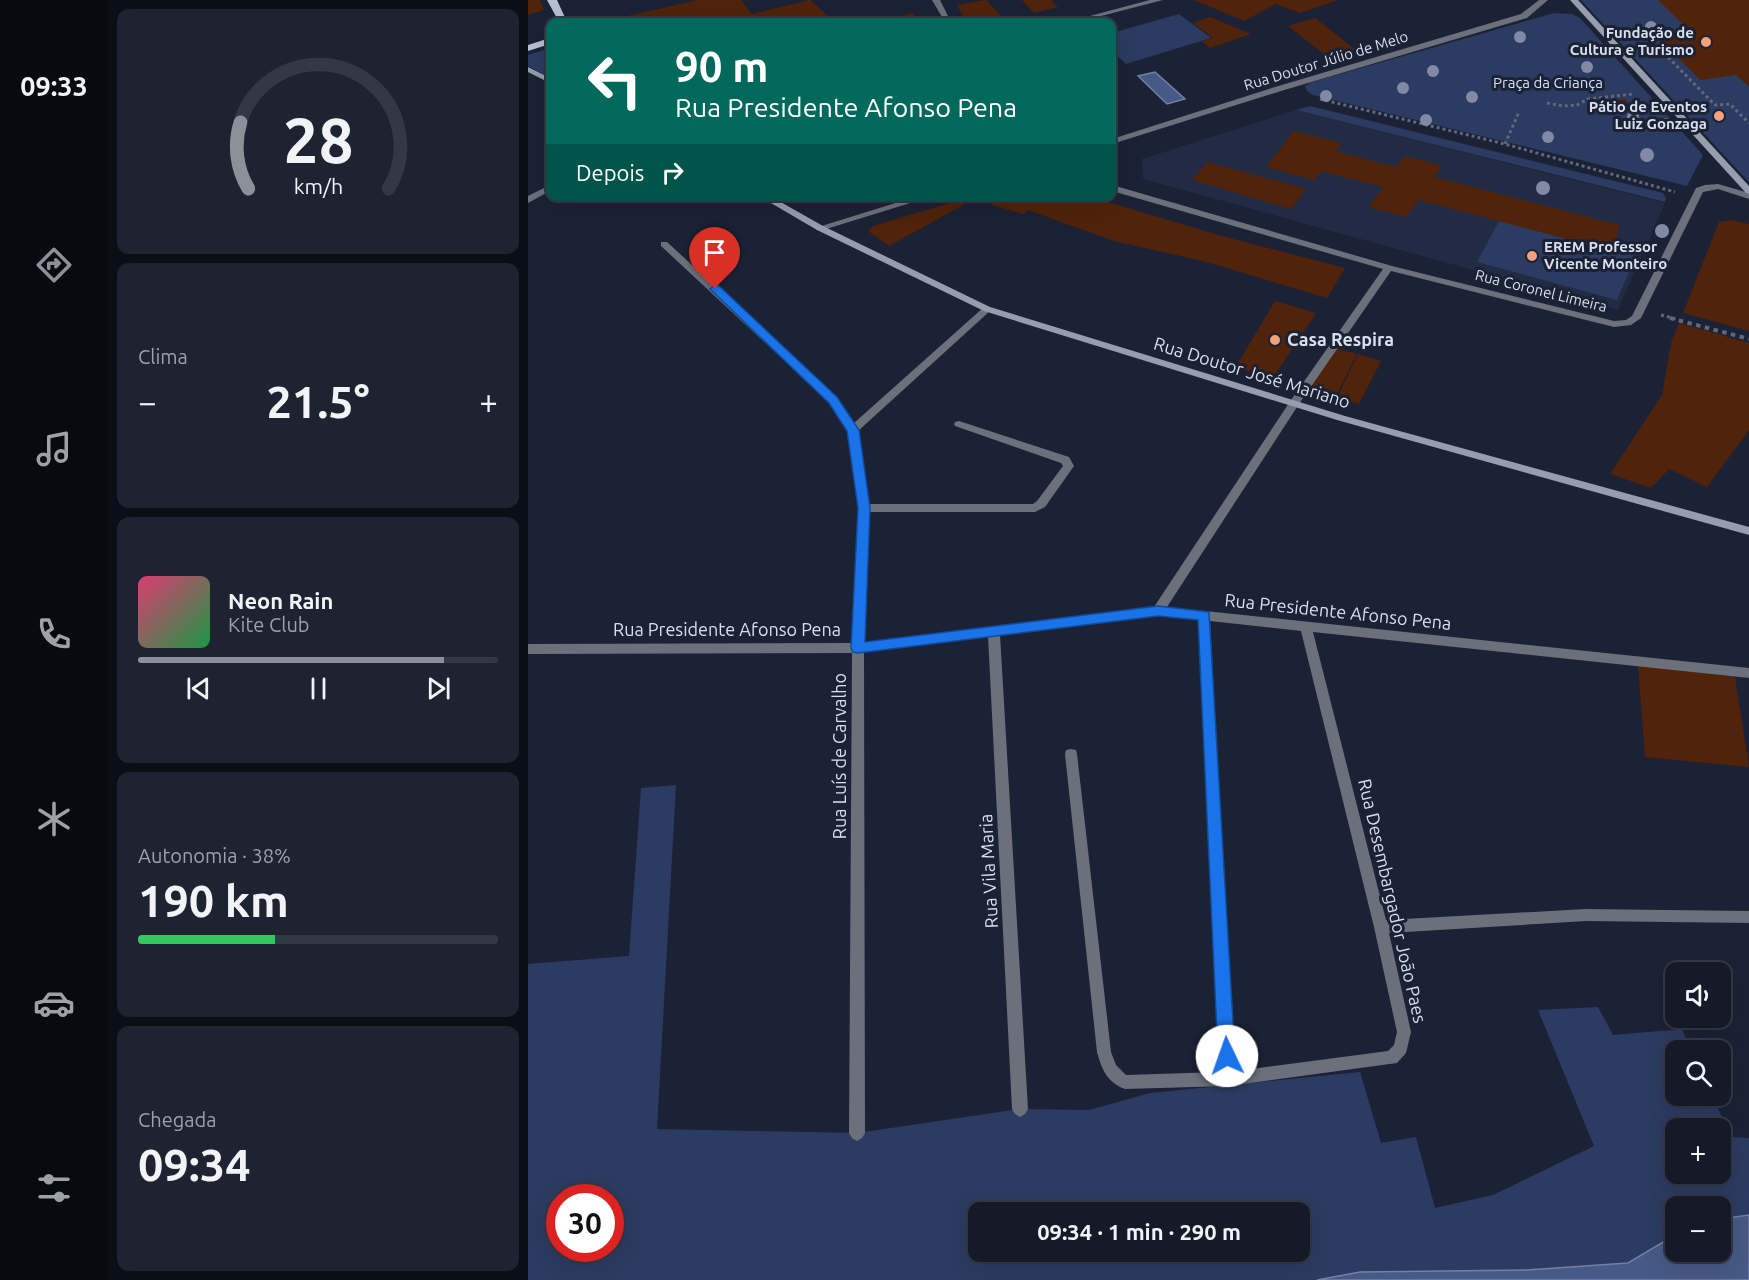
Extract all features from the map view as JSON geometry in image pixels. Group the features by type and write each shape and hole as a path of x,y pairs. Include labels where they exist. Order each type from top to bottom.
{"main road":[{"path":"552,0 561,18"},
{"path":"1574,0 1749,191"},
{"path":"528,48 546,42"},
{"path":"528,69 546,79"},
{"name":"Rua Doutor José Mariano","path":"772,201 820,228 987,309 1341,418 1749,531"}],"street":[{"path":"936,0 946,18"},
{"path":"1087,18 1159,0"},
{"name":"Rua Doutor Júlio de Melo","path":"1116,141 1278,89 1524,16 1544,0"},
{"path":"1641,309 1693,197 1707,185 1715,185 1749,196"},
{"name":"Rua Coronel Limeira","path":"1116,189 1389,268 1614,324 1628,323 1636,318 1641,309"},
{"path":"528,200 546,190"},
{"path":"820,228 912,201"},
{"name":"Rua Luís de Carvalho","path":"664,244 833,400 853,430 864,508 858,648 857,1133"},
{"path":"1158,611 1295,402 1389,268"},
{"path":"853,430 987,309"},
{"path":"864,508 1035,508 1041,504 1069,466 1065,460 959,424"},
{"name":"Rua Presidente Afonso Pena","path":"528,649 858,648 1158,611 1749,673"},
{"path":"1204,616 1228,1079"},
{"name":"Rua Desembargador João Paes","path":"1071,754 1104,1052 1109,1069 1116,1078 1125,1082 1228,1079 1392,1058 1401,1048 1404,1032 1381,927 1306,627"},
{"name":"Rua Vila Maria","path":"994,631 1020,1109"},
{"path":"1381,927 1586,915 1749,917"}],"path":[{"path":"1664,53 1715,105 1730,104 1749,123"},
{"path":"1278,89 1505,144 1693,197"},
{"path":"1547,103 1563,106 1577,105 1588,99 1658,90"},
{"path":"1505,144 1519,112"},
{"path":"1641,309 1749,339"}],"shaded area":[{"path":"1155,72 1185,99 1167,104 1138,76"},
{"name":"EREM Professor Vicente Monteiro","path":"1296,110 1665,203 1618,310 1143,179 1142,159"},
{"path":"1749,1215 1749,1280 1317,1280 1360,1272 1527,1270 1628,1263 1665,1241 1665,1262 1731,1262 1731,1218"}],"green space":[{"name":"Pátio de Eventos Luiz Gonzaga","path":"1581,0 1749,0 1749,182 1733,165"},
{"name":"Praça da Criança","path":"1554,13 1572,14 1580,18 1703,155 1687,186 1313,95 1307,91 1305,86 1312,82"},
{"path":"1179,14 1211,38 1126,64 1116,55 1116,32"},
{"path":"546,49 546,76 528,66 528,55"},
{"path":"1310,106 1663,193 1666,198 1665,202 1296,110"},
{"path":"1499,221 1636,256 1617,300 1477,262"},
{"path":"676,785 657,1129 857,1133 1020,1109 1089,1110 1150,1093 1360,1072 1381,1143 1416,1137 1435,1208 1493,1195 1594,1146 1538,1010 1598,1007 1613,1035 1682,1029 1687,1040 1665,1040 1665,1106 1717,1106 1722,1118 1665,1118 1665,1184 1731,1184 1731,1137 1749,1138 1749,1215 1731,1218 1731,1196 1665,1196 1665,1241 1628,1263 1527,1270 1360,1272 1317,1280 528,1280 528,964 629,956 641,788"}],"building":[{"path":"528,0 540,0 544,10 528,15"},
{"path":"698,0 741,0 752,14 810,0 830,18 619,18"},
{"path":"986,0 1003,18 964,18 957,5"},
{"path":"1022,0 1051,0 1058,7 1034,13"},
{"path":"1194,0 1338,0 1300,13 1276,4 1244,21"},
{"name":"Fundação de Cultura e Turismo","path":"1658,0 1749,0 1749,87 1736,75 1700,80 1659,38 1692,33"},
{"path":"913,13 916,18 892,18"},
{"path":"1210,17 1251,34 1210,48 1202,41 1213,38 1193,23"},
{"path":"1315,18 1361,54 1334,62 1288,26"},
{"path":"1625,99 1634,108 1618,111 1609,101"},
{"path":"1294,131 1342,143 1335,151 1396,167 1405,156 1442,166 1434,177 1620,225 1612,251 1419,200 1406,217 1369,207 1383,187 1321,171 1314,180 1266,167"},
{"path":"1208,162 1306,189 1291,209 1192,180"},
{"path":"957,201 965,204 889,246 868,231 873,226"},
{"path":"990,201 1105,201 1222,236 1345,268 1327,298 1203,261 1114,241 1028,210 1023,214 992,205"},
{"path":"1731,220 1749,224 1749,331 1683,313 1719,222"},
{"name":"Casa Respira","path":"1275,301 1316,313 1273,378 1235,368"},
{"path":"1679,323 1749,343 1749,430 1707,487 1669,469 1651,488 1610,474 1662,395 1671,343"},
{"path":"1334,348 1357,354 1335,398 1306,390"},
{"path":"1358,354 1381,361 1359,404 1337,398"},
{"path":"1638,665 1735,677 1749,767 1645,757"}],"place":[{"name":"Fundação de Cultura e Turismo","path":"1706,42"},
{"name":"Pátio de Eventos Luiz Gonzaga","path":"1719,116"},
{"name":"EREM Professor Vicente Monteiro","path":"1532,256"},
{"name":"Casa Respira","path":"1275,340"}],"route":[{"path":"715,289 833,400 853,430 864,508 858,648 1158,611 1204,616 1227,1056"}]}
